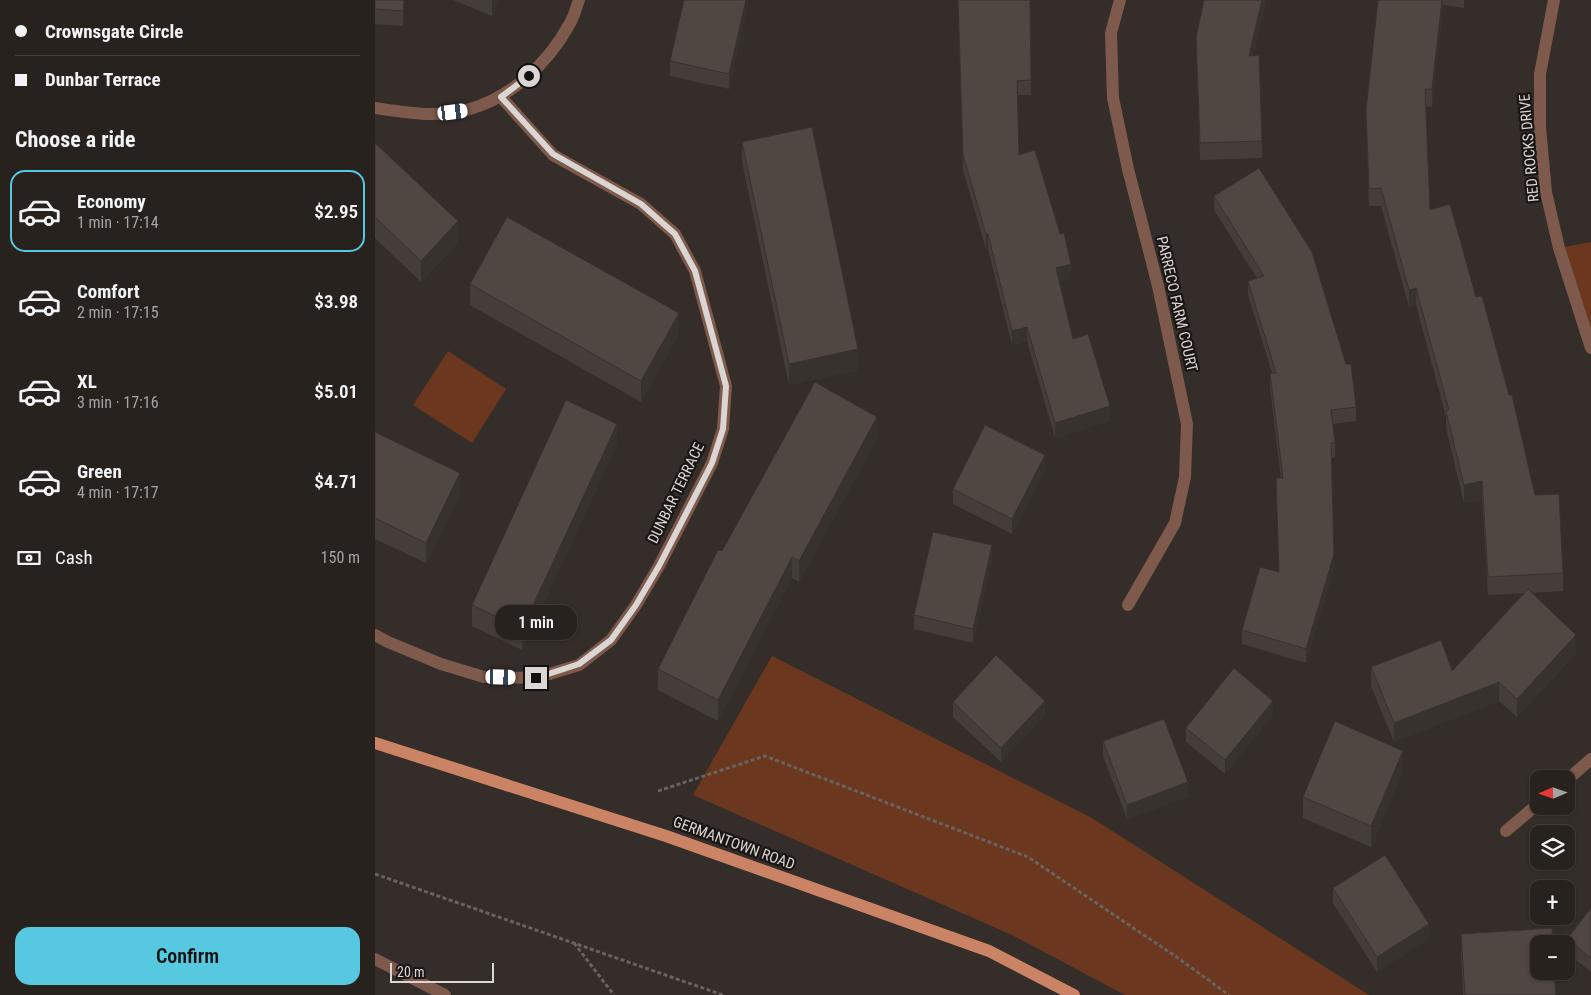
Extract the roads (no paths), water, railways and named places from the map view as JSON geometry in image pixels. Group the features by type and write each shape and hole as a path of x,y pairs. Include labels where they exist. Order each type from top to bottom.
{"main road":[{"name":"GERMANTOWN ROAD","path":"375,743 666,836 980,948 1074,995"}],"street":[{"path":"375,108 436,114 469,110 501,97 529,76 553,50 570,24 579,0"},
{"name":"PARRECO FARM COURT","path":"1120,0 1111,33 1113,98 1128,169 1158,286 1187,424 1185,477 1175,523 1128,605"},
{"name":"RED ROCKS DRIVE","path":"1554,0 1540,74 1540,127 1546,192 1559,248 1591,348"},
{"name":"DUNBAR TERRACE","path":"375,635 441,664 484,677 536,678 579,664 611,640 636,605 659,566 712,463 723,429 726,386 695,271 675,234 641,204 553,154 501,97"},
{"path":"1575,773 1591,759"},
{"path":"1506,830 1530,810"},
{"path":"375,959 445,995"}]}
